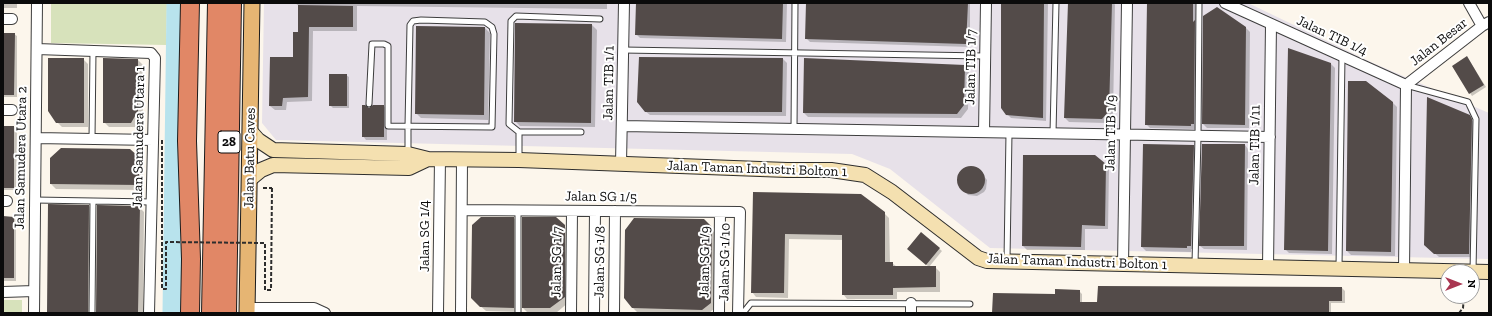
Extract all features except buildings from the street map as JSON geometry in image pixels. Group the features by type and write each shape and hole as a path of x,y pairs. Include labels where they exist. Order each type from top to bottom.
{"highway":[{"path":"190,3 187,141 191,259 190,313"},
{"name":"28","path":"217,3 219,280 227,313"},
{"name":"28","path":"211,313 219,280 232,3"}],"main road":[{"name":"Jalan Batu Caves","path":"247,310 252,3"}],"street":[{"name":"Jalan Samudera Utara 2","path":"34,313 37,3"},
{"name":"Jalan TIB 1/1","path":"621,164 624,3"},
{"name":"Jalan TIB 1/7","path":"984,132 986,3"},
{"name":"Jalan TIB 1/9","path":"1123,264 1127,3"},
{"name":"Jalan TIB 1/4","path":"1225,3 1406,85"},
{"path":"1469,3 1485,24"},
{"name":"Jalan TIB 1/11","path":"1268,267 1271,24"},
{"name":"Jalan Besar","path":"1406,85 1485,24"},
{"name":"Jalan Samudera Utara 1","path":"37,49 151,53 155,58 158,140 152,202 149,313"},
{"path":"1404,270 1406,85"},
{"path":"622,126 1270,137"},
{"name":"Jalan Taman Industri Bolton 1","path":"250,130 258,140 274,150 408,154 434,159 519,160 786,170 831,170 865,175 892,192 978,258 987,261 1440,271"},
{"path":"36,138 158,140"},
{"name":"Jalan Taman Industri Bolton 1","path":"250,179 261,170 273,165 409,168 434,159"},
{"name":"Jalan SG 1/4","path":"434,159 438,313"},
{"path":"461,313 462,159"},
{"name":"Jalan SG 1/5","path":"462,210 740,212"},
{"name":"Jalan SG 1/7","path":"571,313 572,211"},
{"path":"594,313 595,211"},
{"name":"Jalan SG 1/8","path":"614,313 615,211"},
{"name":"Jalan SG 1/9","path":"719,313 720,212"},
{"name":"Jalan SG 1/10","path":"738,313 740,212"},
{"path":"3,292 34,291"},
{"path":"247,310 314,311 325,313"}],"lane":[{"path":"794,129 795,3"},
{"path":"1053,134 1056,3"},
{"path":"1194,265 1198,136 1199,3"},
{"path":"582,132 520,132 509,124 512,21 516,16 600,19"},
{"path":"369,104 372,44 384,44 388,46 388,126 408,126 492,127 494,34 492,28 485,22 413,21 410,25 408,126 408,154"},
{"path":"623,50 985,56"},
{"path":"92,139 93,51"},
{"path":"1339,268 1342,56"},
{"path":"1406,85 1468,102 1476,119 1473,264"},
{"path":"519,160 520,132"},
{"path":"1007,261 1009,133"},
{"path":"35,200 152,202"},
{"path":"92,313 93,201"},
{"path":"518,210 518,313"},
{"path":"743,313 751,302 911,308 970,304"}],"path":[{"path":"158,140 162,289 166,289 166,242 265,243 265,290 271,290 272,188"},
{"path":"1459,313 1463,308 1463,304"}],"shaded area":[{"path":"264,3 1248,3 1373,63 1489,113 1489,259 990,248 890,169 852,154 276,140 262,123"}],"green space":[{"path":"51,3 167,3 166,45 51,43"},
{"path":"3,300 22,300 22,313 3,313"}],"waterway":[{"path":"173,313 177,3"}]}
